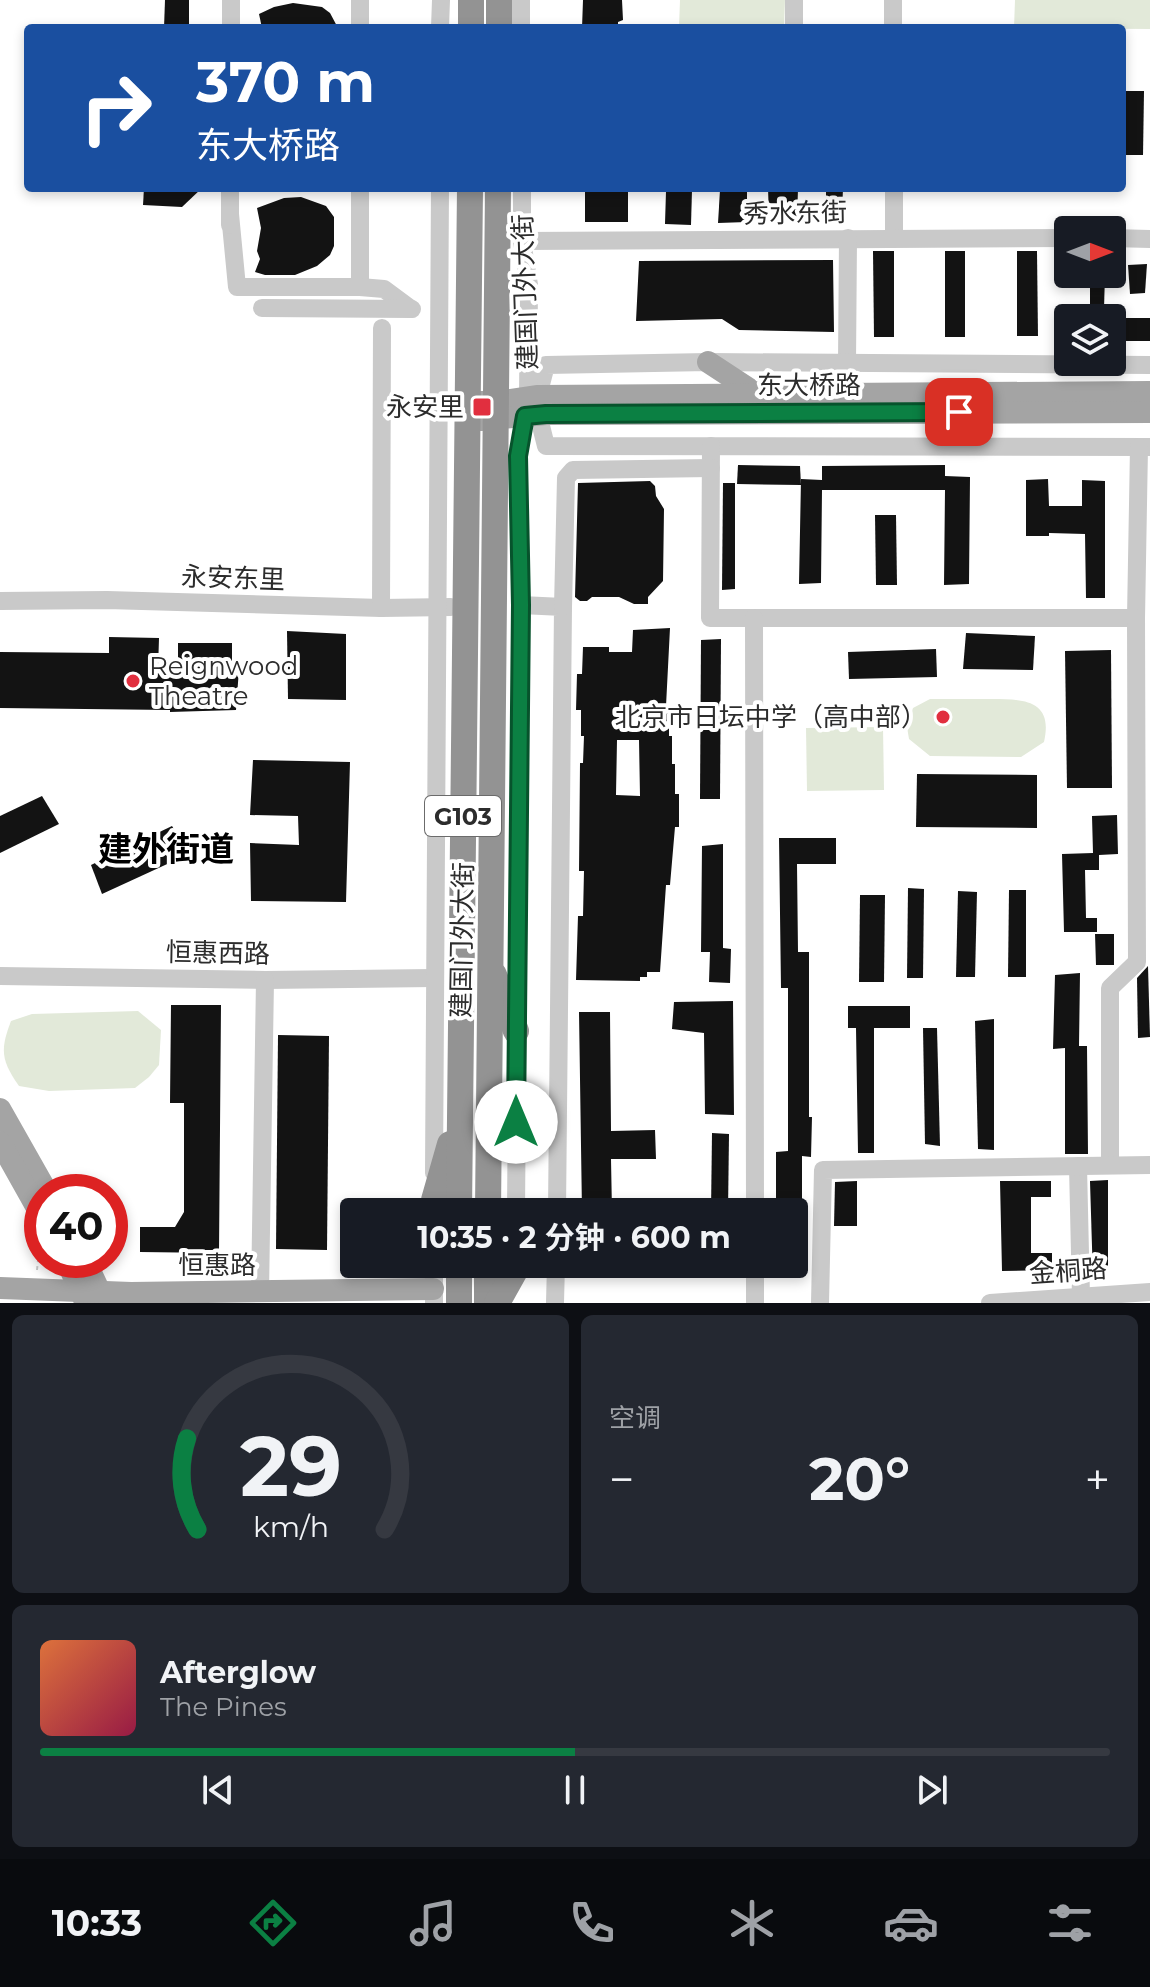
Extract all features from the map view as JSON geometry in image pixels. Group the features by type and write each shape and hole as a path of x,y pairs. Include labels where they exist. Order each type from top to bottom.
{"highway":[{"path":"471,0 471,24"},
{"path":"499,0 499,24"},
{"name":"建国门外大街","path":"459,1198 470,192"},
{"name":"建国门外大街","path":"488,1198 498,192"},
{"path":"489,962 516,1031"},
{"path":"436,1198 460,1106"},
{"path":"459,1278 459,1303"},
{"path":"487,1278 487,1303"},
{"path":"497,1303 510,1278"}],"main road":[{"path":"708,362 761,397"},
{"name":"东大桥路","path":"468,411 761,397 1150,392"},
{"name":"东大桥路","path":"532,406 1150,412"},
{"path":"0,1109 37,1174"},
{"path":"0,1142 24,1185"},
{"path":"79,1278 92,1296"},
{"name":"恒惠路","path":"0,1288 92,1296 260,1293 434,1296"}],"street":[{"path":"231,0 231,24"},
{"path":"360,0 360,24"},
{"path":"440,24 441,0"},
{"path":"521,0 521,24"},
{"path":"794,0 794,24"},
{"path":"893,0 893,24"},
{"path":"230,192 230,271"},
{"path":"360,192 360,287"},
{"name":"建国门外大街","path":"434,1198 440,192"},
{"name":"建国门外大街","path":"516,1198 521,605 518,456 532,406 529,285 522,241 522,192"},
{"path":"894,192 894,237"},
{"path":"230,214 237,287 384,289 411,309"},
{"path":"847,363 848,238"},
{"name":"秀水东街","path":"522,241 1054,238"},
{"path":"1126,238 1150,239"},
{"path":"262,308 439,308"},
{"path":"381,608 382,328"},
{"path":"1110,1165 1110,988 1137,962 1136,618 1145,447 546,446 532,406 546,365 708,362 1150,365"},
{"path":"711,446 710,618 1136,618"},
{"path":"557,1198 566,478 573,470 711,468"},
{"name":"永安东里","path":"0,601 107,600 381,608 465,606"},
{"path":"521,605 563,607"},
{"path":"754,618 755,1198"},
{"name":"恒惠西路","path":"0,976 265,980 434,978"},
{"path":"260,1293 265,980"},
{"path":"820,1303 823,1170 1150,1165"},
{"path":"1078,1166 1081,1297"},
{"path":"516,1278 516,1303"},
{"path":"555,1303 556,1278"},
{"path":"755,1278 755,1303"},
{"name":"金桐路","path":"990,1303 1150,1292"}],"green space":[{"path":"680,0 785,0 784,24 679,24"},
{"path":"1015,0 1150,0 1150,29 1126,29 1126,24 1014,24"},
{"path":"930,699 1012,700 1032,704 1044,717 1044,742 1021,757 930,756 909,739 907,727 913,708"},
{"path":"883,727 884,790 807,791 806,728"},
{"path":"138,1011 161,1030 159,1065 135,1088 49,1091 19,1086 6,1062 4,1047 11,1021 32,1014"}],"building":[{"path":"165,0 189,0 189,24 164,24"},
{"path":"583,0 622,0 623,20 618,24 582,24"},
{"path":"293,3 322,7 330,13 336,24 261,24 259,14"},
{"path":"1126,91 1144,91 1143,155 1126,155"},
{"path":"144,192 198,192 182,207 143,205"},
{"path":"585,192 628,192 628,222 585,222"},
{"path":"666,192 692,192 691,225 665,224"},
{"path":"720,192 747,192 747,222 718,223"},
{"path":"768,192 798,192 797,220 769,220"},
{"path":"826,192 843,192 842,215 826,216"},
{"path":"301,197 326,206 334,217 334,246 330,255 317,266 295,275 255,272 260,259 257,251 261,228 257,208 284,198"},
{"path":"873,251 894,251 894,337 874,337"},
{"path":"945,251 965,251 965,337 945,337"},
{"path":"1017,251 1037,251 1038,336 1017,336"},
{"path":"833,260 834,332 739,330 722,319 636,321 639,261"},
{"path":"1147,264 1145,293 1130,294 1128,265"},
{"path":"1090,288 1105,288 1104,304 1090,304"},
{"path":"1126,318 1150,318 1150,341 1126,341"},
{"path":"738,465 800,466 801,485 737,484"},
{"path":"945,465 945,476 970,477 969,584 944,585 945,490 822,490 821,583 799,584 801,479 822,480 822,466"},
{"path":"1048,479 1049,506 1082,506 1082,480 1105,481 1105,598 1086,598 1085,534 1026,536 1026,480"},
{"path":"650,481 664,509 663,581 648,597 648,604 634,604 619,597 592,597 580,601 575,597 578,483"},
{"path":"723,483 735,483 735,589 722,590"},
{"path":"875,515 896,515 897,585 876,585"},
{"path":"670,628 666,706 669,706 672,764 675,764 675,794 679,794 679,827 675,827 670,885 666,885 660,972 647,972 647,977 640,977 640,981 576,980 578,916 583,916 584,871 579,871 580,763 583,763 584,736 581,736 581,710 576,710 577,674 582,674 583,647 609,647 609,652 632,652 633,630","holes":["617,740 639,740 640,796 616,795"]},
{"path":"287,631 346,634 346,700 288,699"},
{"path":"966,633 1035,636 1033,670 963,669"},
{"path":"109,637 159,638 158,670 178,668 178,643 232,643 232,670 239,669 236,710 170,712 0,708 0,652 109,653"},
{"path":"721,639 720,799 700,799 701,640"},
{"path":"936,649 937,677 849,679 848,652"},
{"path":"1111,650 1112,788 1067,788 1065,651"},
{"path":"253,760 350,762 346,902 251,901 250,843 299,845 298,816 250,815"},
{"path":"917,774 1037,775 1037,828 916,827"},
{"path":"42,796 59,824 0,853 0,816"},
{"path":"1117,815 1118,854 1099,855 1099,870 1085,870 1086,918 1097,918 1097,932 1064,932 1062,854 1093,853 1092,816"},
{"path":"172,826 189,854 102,894 91,865"},
{"path":"779,838 836,838 836,864 797,864 798,952 809,952 809,1117 812,1117 811,1157 802,1156 802,1198 776,1198 776,1152 788,1151 788,988 781,988"},
{"path":"723,844 723,948 731,949 730,983 709,982 710,952 701,952 702,846"},
{"path":"908,888 924,889 923,978 907,978"},
{"path":"1009,890 1026,890 1026,977 1008,977"},
{"path":"958,891 977,892 975,977 956,977"},
{"path":"860,895 885,895 884,982 859,982"},
{"path":"1095,934 1114,934 1114,965 1096,965"},
{"path":"1148,966 1150,1037 1138,1038 1137,978"},
{"path":"1080,973 1079,1046 1087,1046 1088,1154 1065,1154 1065,1048 1053,1049 1055,975"},
{"path":"733,1001 734,1115 705,1114 704,1033 672,1029 674,1002"},
{"path":"171,1005 221,1005 219,1253 140,1252 140,1227 175,1227 184,1212 184,1103 170,1103"},
{"path":"848,1006 910,1006 910,1028 874,1028 874,1153 858,1153 856,1028 848,1028"},
{"path":"579,1012 610,1012 611,1131 655,1130 656,1159 611,1159 612,1198 582,1198"},
{"path":"994,1019 994,1150 978,1149 975,1021"},
{"path":"923,1028 937,1028 940,1146 925,1144"},
{"path":"278,1035 329,1036 327,1250 276,1249"},
{"path":"712,1133 729,1134 728,1198 711,1198"},
{"path":"1108,1180 1108,1277 1093,1279 1090,1181"},
{"path":"857,1181 857,1226 834,1226 835,1182"},
{"path":"1000,1181 1051,1181 1051,1197 1031,1197 1031,1253 1052,1253 1052,1270 1002,1271"}],"place":[{"name":"永安里","path":"482,407"},
{"name":"Reignwood Theatre","path":"133,681"},
{"name":"北京市日坛中学（高中部）","path":"943,717"}],"district":[{"name":"建外街道","path":"166,849"}],"route":[{"path":"516,1122 521,605 518,456 525,416 959,412"}]}
